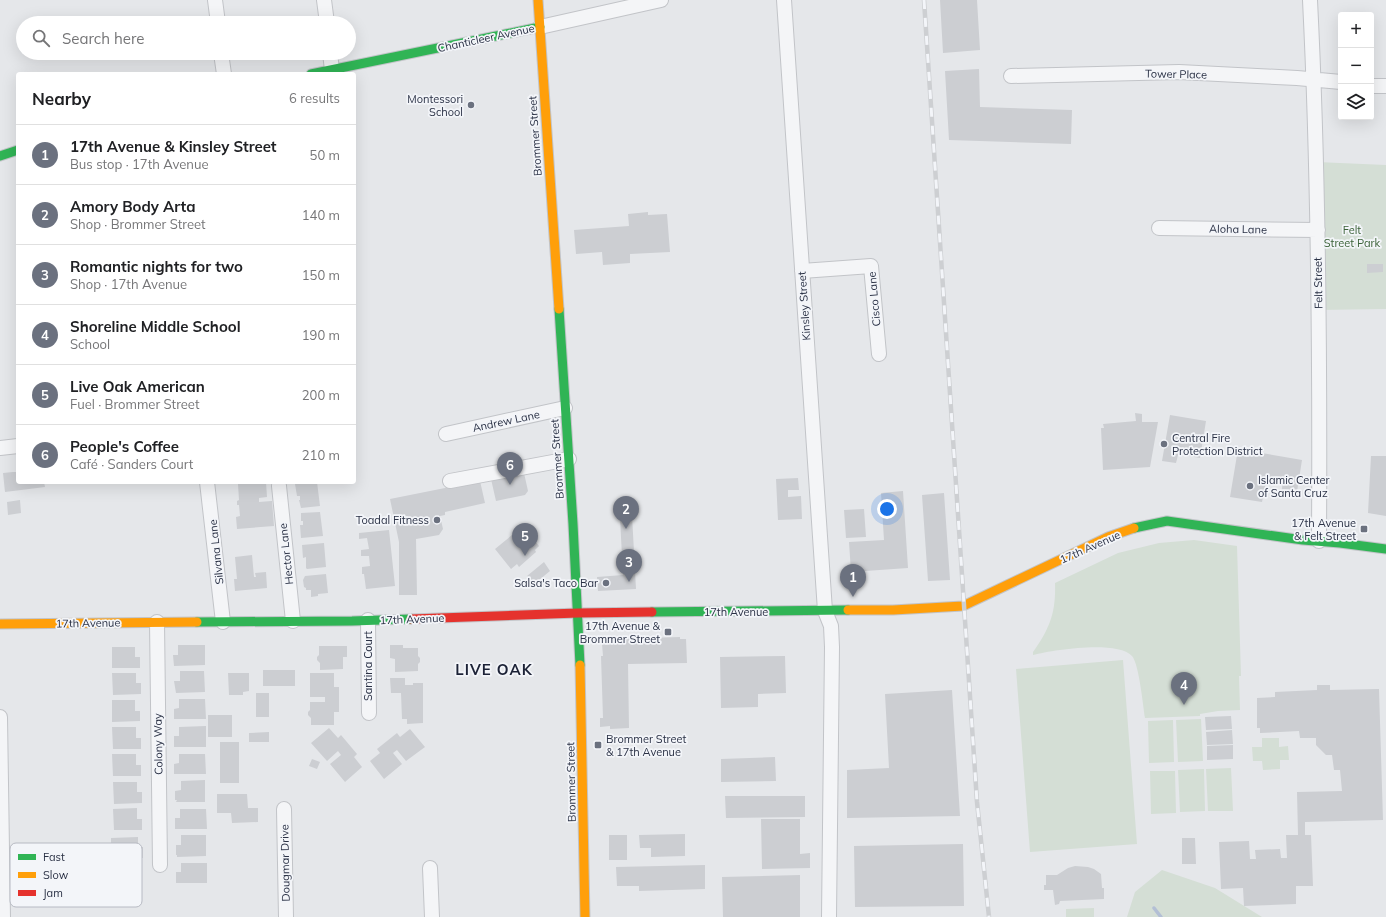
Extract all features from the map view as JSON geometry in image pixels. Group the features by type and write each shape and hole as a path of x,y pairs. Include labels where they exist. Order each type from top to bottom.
{"main road":[{"name":"Brommer Street","path":"538,0 578,613 582,720 584,917"},
{"name":"Chanticleer Avenue","path":"322,72 540,27"},
{"path":"0,156 16,151"},
{"name":"17th Avenue","path":"0,624 368,620 578,613 893,610 963,606 1108,536 1134,528 1167,521 1319,542 1386,549"}],"street":[{"path":"215,0 217,16"},
{"path":"324,0 326,16"},
{"name":"Chanticleer Avenue","path":"540,27 661,0"},
{"name":"Kinsley Street","path":"784,0 825,611"},
{"name":"Felt Street","path":"1310,0 1314,80 1318,230 1320,381 1319,542"},
{"path":"223,60 224,72"},
{"path":"331,60 332,70"},
{"name":"Tower Place","path":"1011,76 1179,72 1338,82"},
{"path":"1374,86 1386,86"},
{"name":"Aloha Lane","path":"1159,228 1318,230"},
{"name":"Cisco Lane","path":"802,271 871,266 879,354"},
{"name":"Andrew Lane","path":"446,434 565,408"},
{"path":"0,448 16,446"},
{"path":"450,481 569,459"},
{"name":"Silvana Lane","path":"207,484 223,622"},
{"name":"Hector Lane","path":"279,486 293,621"},
{"path":"825,611 831,626 832,646 829,917"},
{"name":"Santina Court","path":"368,620 369,713"},
{"name":"Colony Way","path":"157,622 160,865"},
{"path":"0,717 3,917"},
{"name":"Dougmar Drive","path":"284,809 286,917"},
{"path":"430,868 432,917"}],"green space":[{"name":"Felt Street Park","path":"1317,162 1386,165 1386,309 1318,310"},
{"path":"1194,540 1237,546 1241,676 1239,676 1240,710 1218,711 1200,714 1200,716 1145,718 1137,667 1132,656 1124,651 1113,648 1099,647 1069,649 1033,655 1033,652 1044,635 1051,619 1054,603 1055,583 1118,553 1159,543"},
{"path":"1123,660 1137,844 1030,852 1016,669"},
{"path":"1201,719 1203,761 1178,762 1176,720"},
{"path":"1173,720 1174,762 1149,763 1148,721"},
{"path":"1262,738 1279,738 1279,747 1288,746 1289,760 1280,760 1280,769 1263,770 1262,761 1253,761 1252,747 1262,747"},
{"path":"1231,768 1233,811 1208,811 1206,769"},
{"path":"1204,769 1205,811 1180,812 1178,770"},
{"path":"1150,771 1175,771 1176,813 1151,814"},
{"path":"1162,870 1215,888 1262,917 1127,917 1135,892"},
{"path":"1094,908 1094,917 1066,917 1066,909"}],"building":[{"path":"940,0 977,0 980,50 943,53"},
{"path":"979,69 980,107 1072,110 1071,144 949,140 945,71"},
{"path":"648,212 648,215 667,214 670,252 630,254 630,263 603,265 602,252 576,254 574,230 629,226 628,214"},
{"path":"1367,264 1383,264 1383,272 1367,273"},
{"path":"1135,413 1142,414 1142,422 1158,422 1150,467 1103,470 1101,428 1104,428 1103,424 1136,421"},
{"path":"1170,415 1206,421 1200,458 1189,456 1189,453 1179,451 1176,463 1162,461"},
{"path":"1238,449 1302,460 1296,498 1281,496 1283,480 1267,477 1262,502 1230,497"},
{"path":"1371,456 1386,456 1386,516 1368,513"},
{"path":"16,472 16,484 44,484 45,487 5,492 3,473"},
{"path":"524,473 528,491 525,495 496,501 491,479"},
{"path":"798,478 799,490 788,490 788,497 801,496 802,519 778,520 776,479"},
{"path":"480,481 485,503 445,512 445,515 440,516 443,529 439,535 416,539 417,595 399,595 399,542 390,499"},
{"path":"238,484 266,484 267,497 259,498 259,502 272,501 274,526 237,529 236,517 240,516 239,505 237,505 237,501 239,500"},
{"path":"295,484 317,484 320,506 301,508 299,500 300,496 297,496"},
{"path":"903,491 908,568 851,572 849,542 884,540 881,493"},
{"path":"944,493 950,580 928,581 922,495"},
{"path":"20,500 21,513 8,515 7,502"},
{"path":"864,509 866,537 846,538 844,510"},
{"path":"320,512 323,536 301,538 300,525 303,525 303,521 301,521 301,513"},
{"path":"625,515 632,515 636,589 598,591 597,577 623,575 620,518 625,517"},
{"path":"523,526 539,546 535,550 536,552 519,567 517,564 511,569 495,549"},
{"path":"389,530 395,586 366,589 364,574 362,574 362,567 370,566 369,556 361,556 361,550 369,549 367,538 359,539 359,533"},
{"path":"324,543 326,567 307,569 306,557 303,558 302,545"},
{"path":"252,555 254,577 256,577 255,573 266,572 267,588 235,591 234,579 237,579 235,557"},
{"path":"544,562 550,571 534,584 527,576"},
{"path":"326,574 328,593 318,594 318,596 311,597 311,590 306,590 304,587 303,580 305,576"},
{"path":"608,637 614,639 680,637 680,639 686,639 687,663 628,664 629,728 610,729 610,726 600,727 600,718 603,718 602,644"},
{"path":"178,645 205,645 205,665 174,666 173,655 178,655"},
{"path":"390,645 403,645 403,648 418,648 420,662 418,664 418,671 395,672 395,659 390,658"},
{"path":"319,646 347,646 347,657 343,657 343,669 320,670 320,663 317,660 319,655"},
{"path":"112,647 135,647 135,657 140,657 140,668 112,668"},
{"path":"785,656 786,693 758,694 758,707 721,708 720,657"},
{"path":"263,670 295,670 295,686 263,686"},
{"path":"180,671 204,671 205,692 176,693 174,681 180,681"},
{"path":"112,673 136,673 136,683 141,683 141,694 113,695"},
{"path":"228,673 249,673 249,691 243,692 243,695 229,695"},
{"path":"310,673 334,673 334,687 339,687 339,712 334,712 334,725 311,725 311,718 308,715 310,710 310,702 325,702 325,697 310,697"},
{"path":"390,678 405,678 405,685 423,683 423,723 407,724 407,719 402,719 401,693 391,693"},
{"path":"1317,685 1330,685 1330,690 1379,689 1383,820 1305,822 1305,835 1311,835 1313,886 1296,886 1296,904 1244,906 1243,888 1221,889 1219,842 1249,841 1250,859 1256,859 1255,850 1280,849 1281,858 1287,858 1286,835 1298,835 1297,792 1342,791 1340,770 1334,770 1332,755 1326,755 1316,745 1316,738 1300,738 1299,731 1260,733 1260,728 1257,728 1257,698 1275,697 1275,692 1317,690"},
{"path":"952,690 960,816 847,818 847,770 889,768 885,694"},
{"path":"256,693 269,693 269,717 256,717"},
{"path":"179,699 205,699 206,719 174,719 174,709 179,708"},
{"path":"112,700 135,700 135,711 140,711 140,721 112,722"},
{"path":"208,715 232,715 232,737 208,737"},
{"path":"1231,716 1232,729 1206,730 1205,717"},
{"path":"206,726 206,747 174,747 174,736 179,736 179,727"},
{"path":"112,727 136,727 136,738 141,738 141,749 113,749"},
{"path":"329,728 338,738 341,735 357,754 354,757 362,767 345,782 330,764 341,755 338,751 327,761 311,743"},
{"path":"410,729 425,747 406,761 397,750 393,753 402,764 384,779 370,761 380,753 377,749 397,733 400,737"},
{"path":"1232,730 1233,744 1207,745 1206,732"},
{"path":"269,732 269,742 249,742 249,733"},
{"path":"220,742 239,742 239,783 220,783"},
{"path":"1233,745 1233,759 1207,760 1207,746"},
{"path":"112,754 136,754 136,765 141,765 141,776 113,776"},
{"path":"179,754 205,754 206,774 174,774 174,764 179,763"},
{"path":"775,757 776,781 721,782 721,759"},
{"path":"312,759 320,762 317,769 309,766"},
{"path":"205,780 205,802 176,802 175,791 181,790 181,781"},
{"path":"113,782 137,782 137,792 142,792 142,803 114,804"},
{"path":"217,794 247,794 248,808 258,808 258,822 232,823 231,813 217,813"},
{"path":"725,796 805,796 805,817 726,818"},
{"path":"137,808 137,819 142,819 142,830 114,830 113,809"},
{"path":"180,809 206,809 207,829 175,829 175,818 180,818"},
{"path":"761,819 800,819 800,854 810,853 810,868 762,869"},
{"path":"685,834 685,856 651,857 651,848 640,848 639,835"},
{"path":"181,835 206,835 206,856 177,857 176,845 181,845"},
{"path":"609,835 627,835 627,860 609,860"},
{"path":"138,837 138,843 111,843 111,838"},
{"path":"1182,838 1195,838 1196,864 1182,864"},
{"path":"963,844 964,906 855,907 854,846"},
{"path":"142,847 143,847 142,858"},
{"path":"181,863 207,863 207,883 176,883 176,872 181,872"},
{"path":"705,865 705,889 639,891 639,886 617,886 616,867"},
{"path":"1075,866 1088,867 1101,874 1102,888 1104,888 1104,899 1060,901 1059,904 1055,905 1053,890 1044,890 1044,885 1046,885 1046,875 1057,875 1068,868"},
{"path":"800,875 800,917 723,917 722,877"}],"waterway":[{"path":"1154,908 1161,917"}],"railway":[{"path":"924,0 977,802 989,917"}],"traffic: fast":[{"path":"321,72 540,27"},
{"path":"0,156 16,151"},
{"path":"559,309 573,524 580,665"},
{"path":"1134,528 1167,521 1303,540 1386,549"},
{"path":"652,612 848,610"},
{"path":"197,622 411,619"}],"traffic: slow":[{"path":"538,0 559,309"},
{"path":"848,610 893,610 963,606 1108,537 1134,528"},
{"path":"0,624 197,622"},
{"path":"580,665 585,917"}],"traffic: jam":[{"path":"411,619 652,612"}],"place":[{"name":"Montessori School","path":"471,105"},
{"name":"Central Fire Protection District","path":"1164,444"},
{"name":"People's Coffee","path":"510,485"},
{"name":"Islamic Center of Santa Cruz","path":"1250,486"},
{"name":"Toadal Fitness","path":"437,520"},
{"name":"Amory Body Arta","path":"626,529"},
{"name":"17th Avenue & Felt Street","path":"1364,529"},
{"name":"Live Oak American","path":"525,556"},
{"name":"Romantic nights for two","path":"629,582"},
{"name":"Salsa's Taco Bar","path":"606,583"},
{"name":"17th Avenue & Kinsley Street","path":"853,597"},
{"name":"17th Avenue & Brommer Street","path":"668,632"},
{"name":"Shoreline Middle School","path":"1184,705"},
{"name":"Brommer Street & 17th Avenue","path":"598,745"}],"district":[{"name":"LIVE OAK","path":"494,670"}]}
